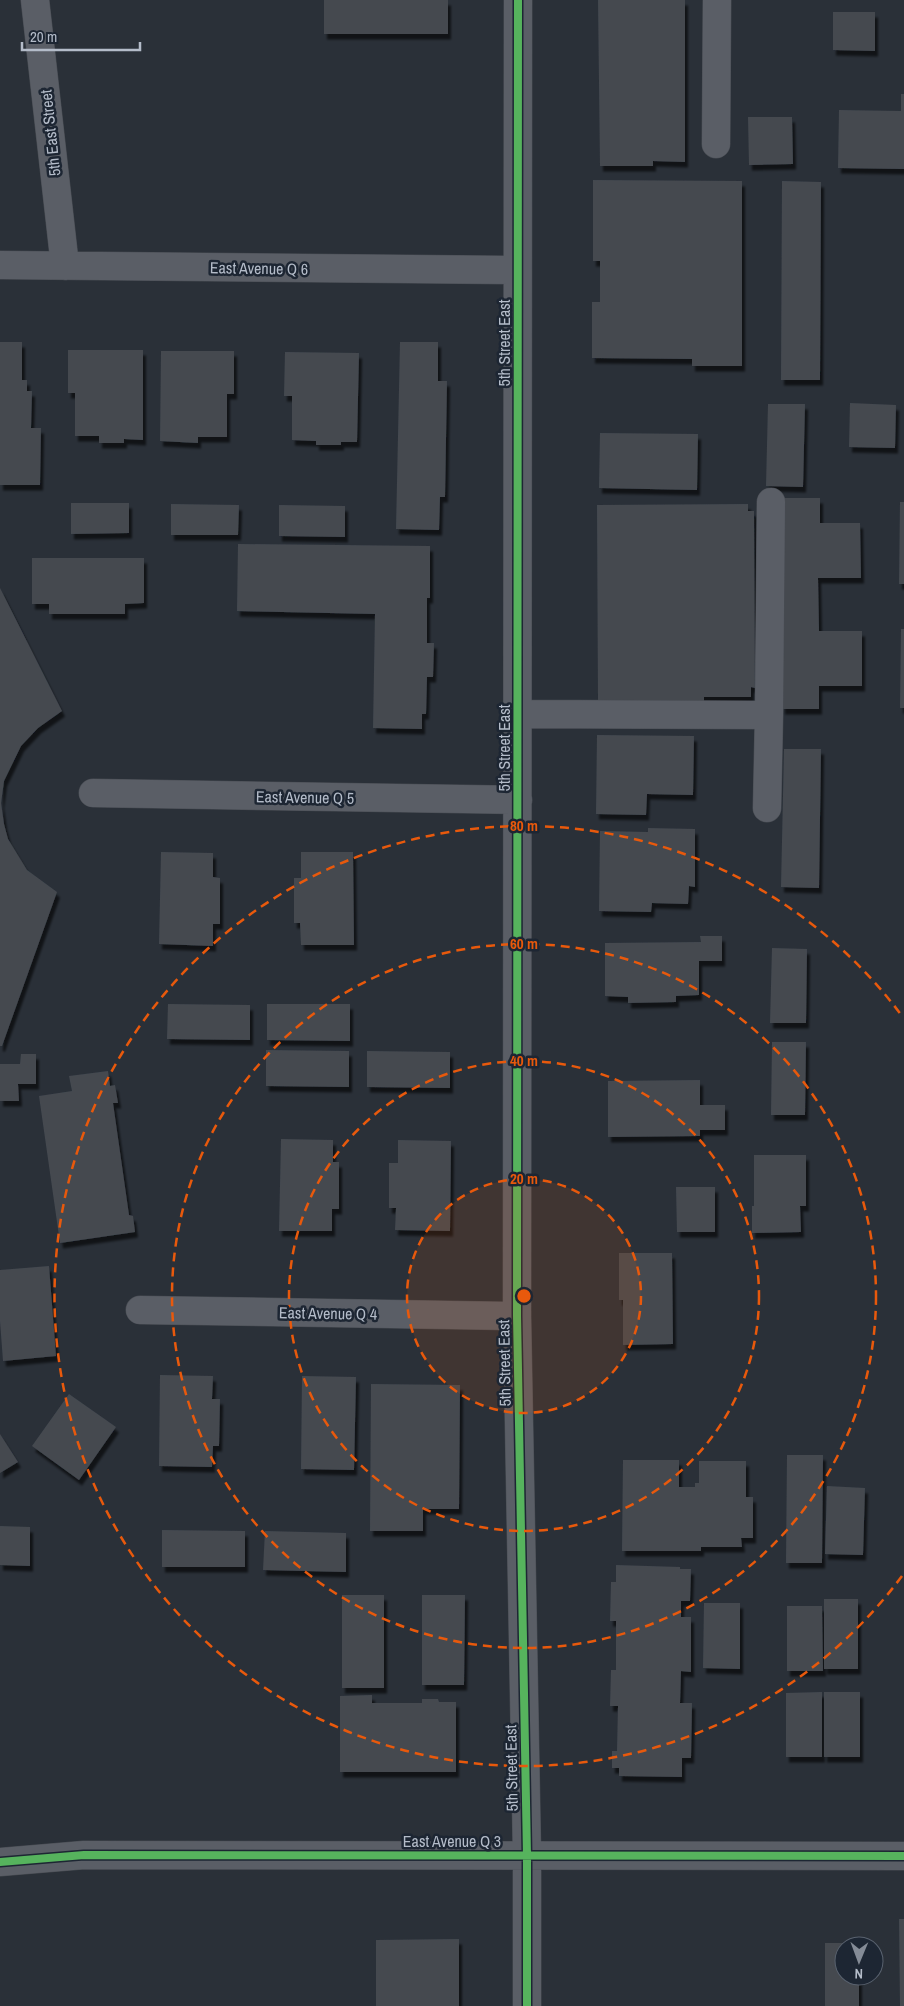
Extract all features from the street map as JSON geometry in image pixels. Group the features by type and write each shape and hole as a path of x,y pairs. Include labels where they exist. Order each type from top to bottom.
{"street":[{"name":"5th East Street","path":"35,0 65,266"},
{"name":"5th Street East","path":"518,0 517,1316 527,1854 526,2006"},
{"path":"716,144 717,0"},
{"name":"East Avenue Q 6","path":"0,265 517,270"},
{"path":"767,808 771,502"},
{"path":"518,714 769,715"},
{"name":"East Avenue Q 5","path":"92,793 518,800"},
{"name":"East Avenue Q 4","path":"140,1310 517,1316"},
{"name":"East Avenue Q 3","path":"0,1862 84,1855 527,1854 904,1856"}],"building":[{"path":"324,0 448,0 448,34 324,34"},
{"path":"598,0 685,0 685,162 653,161 653,166 600,166"},
{"path":"833,12 875,12 875,51 833,50"},
{"path":"901,94 904,94 904,169 838,168 839,110 901,111"},
{"path":"748,117 792,117 793,164 749,165"},
{"path":"593,180 742,181 742,366 692,366 692,359 592,358 592,302 600,302 600,261 593,261"},
{"path":"782,181 821,182 820,380 781,380"},
{"path":"0,342 22,342 22,380 27,380 27,391 32,391 31,428 41,428 40,485 0,485"},
{"path":"400,342 438,342 438,381 447,381 445,497 440,497 439,530 396,529"},
{"path":"68,350 143,350 143,440 124,439 124,443 99,443 99,436 75,436 75,393 68,393"},
{"path":"161,351 234,351 234,394 227,394 227,437 198,437 198,443 160,441"},
{"path":"285,352 359,353 357,442 341,442 341,445 316,445 316,441 292,440 292,396 284,396"},
{"path":"850,403 896,405 895,448 849,447"},
{"path":"768,404 805,404 803,487 766,486"},
{"path":"600,433 698,434 697,490 599,488"},
{"path":"780,498 820,498 820,523 860,523 861,578 818,578 819,631 862,631 862,686 819,686 819,709 782,709"},
{"path":"900,502 904,502 904,584 899,584"},
{"path":"71,503 129,503 129,533 71,534"},
{"path":"171,504 239,505 238,535 171,535"},
{"path":"748,504 748,511 754,511 755,688 751,687 751,697 704,697 704,701 598,701 597,505"},
{"path":"279,505 345,506 345,537 279,536"},
{"path":"238,544 430,546 430,598 427,598 427,643 434,643 433,677 427,677 426,714 422,714 422,729 373,728 375,614 237,611"},
{"path":"32,558 144,558 144,603 125,604 125,614 49,614 49,604 32,604"},
{"path":"0,588 62,711 38,728 21,746 4,781 1,803 8,839 27,870 57,892 2,1046 0,1046"},
{"path":"901,629 904,629 904,708 900,708"},
{"path":"597,735 694,736 693,795 647,794 646,815 596,814"},
{"path":"784,749 821,749 819,888 781,887"},
{"path":"648,828 695,829 695,887 689,886 688,904 652,903 651,912 599,911 600,831 648,832"},
{"path":"161,852 213,853 213,877 220,878 220,924 213,924 213,946 159,944"},
{"path":"301,852 353,852 354,945 301,945 300,923 294,923 294,878 301,878"},
{"path":"700,936 722,936 722,961 699,961 699,995 676,996 676,1002 628,1003 628,997 605,996 605,943 701,942"},
{"path":"772,948 807,949 806,1023 770,1023"},
{"path":"168,1004 250,1005 250,1040 167,1039"},
{"path":"267,1004 350,1004 350,1041 267,1040"},
{"path":"772,1042 806,1042 805,1115 771,1115"},
{"path":"266,1050 349,1051 349,1087 266,1086"},
{"path":"367,1051 450,1052 450,1088 367,1087"},
{"path":"21,1054 36,1054 36,1084 18,1084 19,1101 0,1101 0,1064 20,1064"},
{"path":"108,1071 110,1086 115,1085 118,1103 113,1103 129,1215 133,1216 135,1232 60,1243 39,1096 72,1091 69,1076"},
{"path":"700,1080 700,1105 725,1105 725,1130 700,1130 700,1136 608,1137 608,1081"},
{"path":"281,1139 333,1140 333,1162 339,1162 339,1209 332,1209 332,1231 279,1231"},
{"path":"398,1140 451,1141 450,1231 395,1230 396,1208 389,1208 389,1163 398,1163"},
{"path":"754,1155 806,1155 806,1206 800,1206 801,1232 752,1233"},
{"path":"676,1187 715,1187 715,1232 677,1232"},
{"path":"619,1253 672,1253 673,1344 623,1345 623,1300 619,1300"},
{"path":"49,1266 56,1356 3,1361 0,1321 0,1270"},
{"path":"160,1375 213,1376 212,1399 220,1399 219,1446 213,1446 212,1467 159,1466"},
{"path":"302,1376 356,1377 354,1470 301,1469"},
{"path":"371,1384 460,1385 459,1509 423,1509 423,1531 370,1531"},
{"path":"69,1394 116,1427 79,1480 32,1446"},
{"path":"0,1434 18,1462 0,1473"},
{"path":"787,1455 823,1455 822,1563 786,1563"},
{"path":"623,1460 679,1460 679,1487 695,1487 695,1483 699,1483 699,1461 746,1461 746,1497 753,1497 753,1538 741,1538 742,1547 701,1547 701,1551 622,1551"},
{"path":"827,1486 865,1488 863,1555 825,1554"},
{"path":"0,1526 30,1527 30,1566 0,1565"},
{"path":"162,1530 245,1531 245,1567 162,1567"},
{"path":"265,1531 346,1533 346,1572 263,1570"},
{"path":"616,1565 691,1569 690,1601 681,1601 681,1617 691,1617 691,1672 681,1671 680,1703 692,1703 691,1758 682,1758 682,1777 619,1776 619,1768 612,1768 612,1751 617,1751 618,1706 610,1706 611,1670 616,1670 616,1621 610,1621 611,1582 616,1582"},
{"path":"342,1595 384,1595 384,1688 342,1688"},
{"path":"422,1595 465,1595 464,1685 422,1685"},
{"path":"824,1599 858,1599 858,1669 824,1669"},
{"path":"704,1603 740,1603 740,1669 703,1668"},
{"path":"787,1606 822,1606 823,1671 787,1671"},
{"path":"822,1692 822,1757 786,1757 786,1693"},
{"path":"824,1692 860,1692 860,1757 824,1757"},
{"path":"372,1695 372,1703 422,1703 422,1699 456,1702 456,1772 340,1772 340,1696"},
{"path":"899,1919 904,1919 904,2006 900,2006"},
{"path":"459,1939 459,2006 376,2006 376,1940"},
{"path":"825,1943 834,1943 834,1986 859,1986 859,2006 825,2006"}],"cycle path":[{"path":"518,0 517,1316 527,1855 527,2006"},
{"path":"0,1862 84,1855 904,1856"}]}
